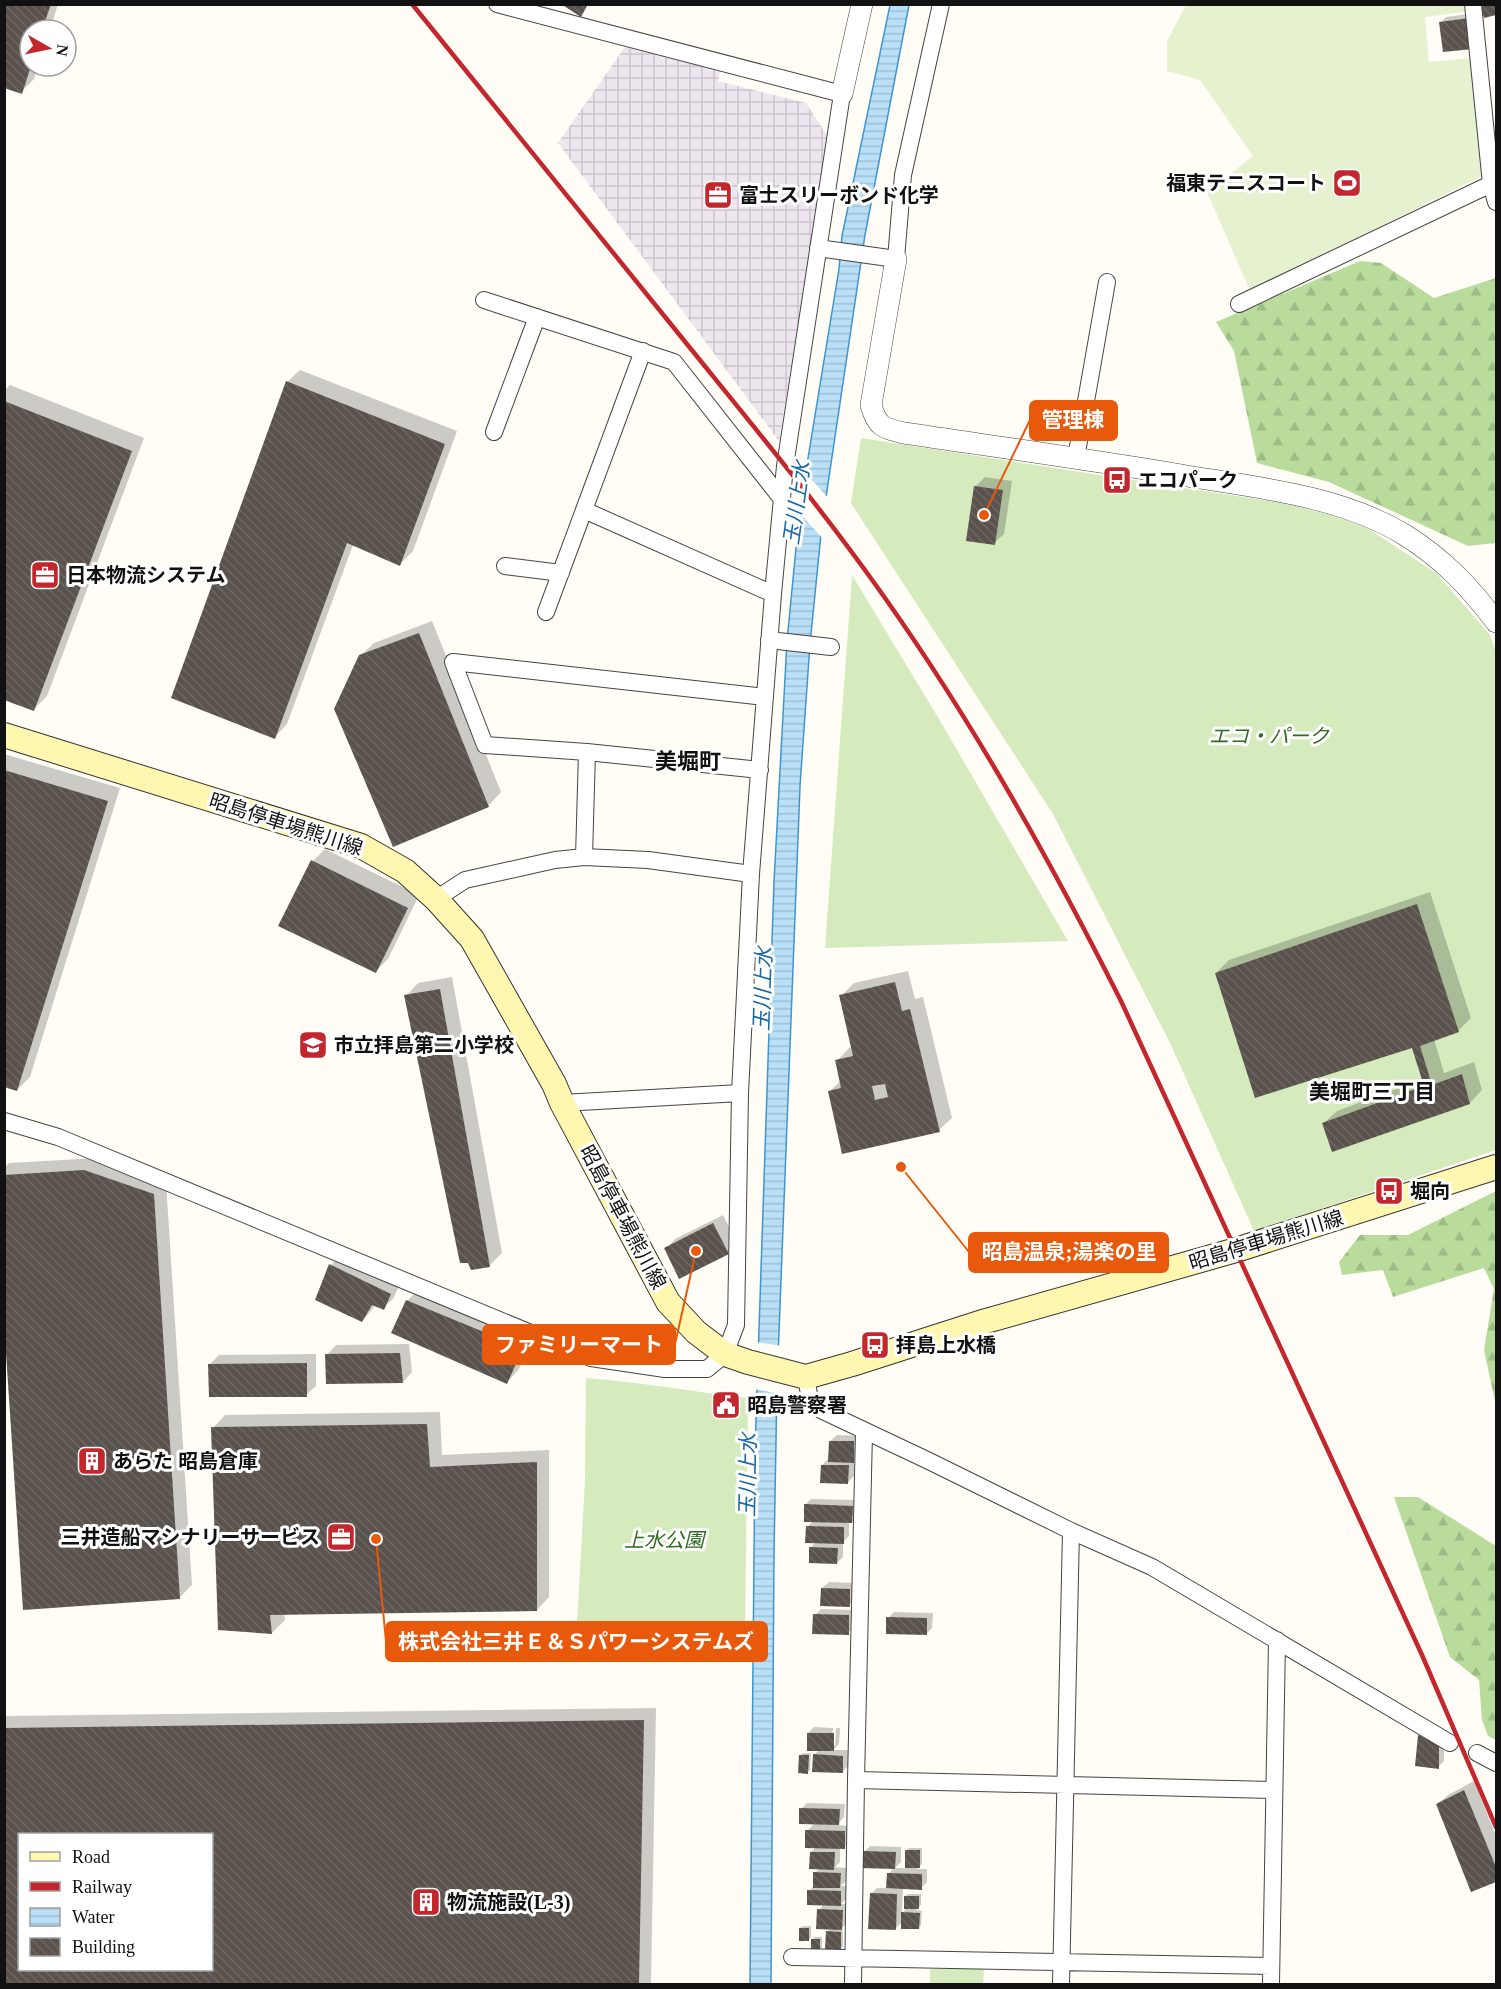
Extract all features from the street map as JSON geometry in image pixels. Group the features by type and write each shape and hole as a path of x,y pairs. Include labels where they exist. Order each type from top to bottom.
{"main road":[{"name":"昭島停車場熊川線","path":"4,735 361,846 405,871 436,899 472,939 554,1084 668,1302 696,1332 725,1354 748,1362 795,1374 852,1364 986,1321 1236,1250 1497,1167"}],"street":[{"path":"497,4 842,94"},
{"path":"4,1121 58,1137 591,1358 665,1369 706,1369 725,1354 736,1325 740,1093 751,874 781,498 842,94 861,4"},
{"path":"941,4 903,175 890,259 871,405 875,418 883,428 1280,491 1332,505 1371,518 1404,535 1444,563 1497,622"},
{"path":"1473,4 1491,184 1497,202"},
{"path":"1239,304 1491,184"},
{"path":"819,248 890,259"},
{"path":"1076,458 1107,282"},
{"path":"484,300 674,362 781,498"},
{"path":"494,432 537,317"},
{"path":"546,612 643,351"},
{"path":"584,510 773,594"},
{"path":"505,566 561,573"},
{"path":"769,640 831,647"},
{"path":"760,770 587,752 485,745 453,662 765,697"},
{"path":"584,856 587,752"},
{"path":"436,899 465,880 555,860 584,856 648,860 751,874"},
{"path":"562,1103 740,1093"},
{"path":"795,1374 810,1400 821,1410 1071,1531 1152,1567 1450,1743"},
{"path":"853,1984 864,1432"},
{"path":"1061,1984 1071,1531"},
{"path":"1271,1984 1277,1640"},
{"path":"1477,1753 1497,1763"},
{"path":"856,1780 1274,1790"},
{"path":"792,1957 1271,1966"}],"shaded area":[{"path":"625,47 720,71 718,81 806,103 828,137 779,441 558,143"}],"green space":[{"path":"1186,5 1464,5 1465,12 1425,17 1429,62 1471,58 1484,175 1250,291 1207,192 1253,156 1200,80 1167,71 1167,41"},
{"path":"1360,261 1381,263 1434,298 1496,278 1496,543 1468,546 1329,482 1257,463 1234,351 1216,322"},
{"name":"エコ・パーク","path":"861,438 1282,503 1331,514 1367,528 1436,573 1490,635 1496,652 1496,1150 1254,1231 1171,1045 1053,814 851,503"},
{"path":"852,575 939,719 1068,941 825,948"},
{"path":"1496,1191 1496,1406 1484,1350 1494,1289 1484,1268 1393,1297 1383,1270 1342,1275 1339,1262 1360,1235 1408,1235"},
{"name":"上水公園","path":"586,1378 748,1398 745,1632 576,1641 585,1480"},
{"path":"1394,1497 1418,1497 1496,1546 1496,1740 1488,1736 1482,1720 1479,1680 1450,1657"},
{"path":"930,1969 984,1969 983,1984 930,1984"}],"water":[{"path":"890,5 909,5 865,235 822,524 810,644 800,786 777,1384 771,1984 750,1984 755,1449 774,882 787,641 800,507 839,269 842,236"}],"pier":[{"path":"803,470 829,499 824,540 797,510"},
{"path":"755,1342 782,1346 780,1394 754,1389"}],"building":[{"path":"4,4 51,4 46,18 18,18 18,78 27,78 22,94 4,88"},
{"path":"561,4 588,4 581,17"},
{"path":"1480,4 1496,4 1496,15 1484,18"},
{"path":"1470,18 1473,49 1443,52 1439,22"},
{"path":"286,381 445,444 400,566 347,543 275,739 171,698"},
{"name":"日本物流システム","path":"4,401 132,451 34,711 4,700"},
{"path":"974,486 1003,490 995,545 966,541"},
{"path":"419,633 489,807 393,847 334,709 359,655"},
{"path":"4,770 108,801 17,1091 4,1087"},
{"path":"311,860 408,908 376,973 278,926"},
{"path":"1417,904 1459,1032 1420,1046 1432,1085 1462,1074 1470,1104 1332,1152 1322,1123 1424,1086 1412,1048 1255,1098 1215,973"},
{"path":"895,982 902,1011 910,1009 940,1132 842,1154 828,1091 841,1088 835,1060 853,1056 839,995","holes":["885,1084 888,1097 875,1100 872,1086"]},
{"path":"440,989 490,1267 471,1270 468,1263 460,1263 404,995"},
{"name":"あらた 昭島倉庫","path":"84,1170 154,1194 180,1599 23,1610 4,1323 4,1175"},
{"path":"713,1223 729,1254 679,1279 664,1248"},
{"path":"329,1264 391,1294 384,1310 372,1305 362,1322 315,1300"},
{"path":"406,1300 523,1348 507,1384 391,1333"},
{"path":"400,1353 403,1383 326,1384 325,1354"},
{"path":"307,1363 307,1397 209,1397 208,1364"},
{"path":"427,1424 430,1467 537,1462 537,1611 270,1615 272,1634 218,1630 211,1427"},
{"path":"829,1441 854,1441 854,1463 828,1462"},
{"path":"821,1465 849,1465 848,1484 820,1483"},
{"path":"804,1504 853,1506 852,1523 804,1522"},
{"path":"806,1526 844,1527 844,1544 805,1543"},
{"path":"809,1547 838,1548 837,1564 809,1563"},
{"path":"821,1588 850,1589 850,1607 820,1606"},
{"path":"813,1614 849,1615 849,1635 812,1634"},
{"path":"886,1617 927,1618 927,1635 886,1634"},
{"name":"物流施設(L-3)","path":"644,1720 639,1984 4,1984 4,1728"},
{"path":"807,1733 834,1733 834,1751 807,1751"},
{"path":"1418,1735 1439,1743 1439,1769 1415,1766"},
{"path":"813,1754 843,1756 843,1773 812,1772"},
{"path":"799,1755 809,1755 808,1774 798,1773"},
{"path":"1464,1790 1496,1867 1496,1882 1471,1892 1436,1804"},
{"path":"799,1808 840,1809 839,1825 799,1824"},
{"path":"805,1830 845,1831 845,1849 805,1848"},
{"path":"905,1850 920,1850 920,1868 905,1868"},
{"path":"862,1851 896,1852 895,1869 862,1868"},
{"path":"810,1852 835,1852 834,1870 809,1869"},
{"path":"813,1872 841,1873 840,1888 813,1888"},
{"path":"887,1873 922,1874 922,1890 886,1888"},
{"path":"807,1890 841,1891 841,1906 807,1905"},
{"path":"870,1893 897,1894 896,1930 868,1929"},
{"path":"904,1896 919,1896 919,1909 904,1909"},
{"path":"817,1909 843,1910 842,1930 816,1929"},
{"path":"901,1912 920,1913 919,1929 901,1929"},
{"path":"799,1928 809,1928 809,1941 799,1941"},
{"path":"826,1931 841,1932 841,1951 825,1950"},
{"path":"811,1939 820,1939 820,1952 811,1952"}],"railway":[{"path":"412,4 828,520 906,628 973,731 1035,838 1121,1001 1422,1655 1496,1827"}],"place":[{"name":"福東テニスコート","path":"1347,183"},
{"name":"富士スリーボンド化学","path":"718,195"},
{"name":"エコパーク","path":"1117,480"},
{"name":"管理棟","path":"984,515"},
{"name":"日本物流システム","path":"45,575"},
{"name":"市立拝島第二小学校","path":"313,1045"},
{"name":"昭島温泉;湯楽の里","path":"901,1167"},
{"name":"堀向","path":"1389,1191"},
{"name":"ファミリーマート","path":"696,1251"},
{"name":"拝島上水橋","path":"875,1345"},
{"name":"昭島警察署","path":"726,1405"},
{"name":"あらた 昭島倉庫","path":"92,1461"},
{"name":"三井造船マシナリーサービス","path":"341,1537"},
{"name":"株式会社三井Ｅ＆Ｓパワーシステムズ","path":"376,1539"},
{"name":"物流施設(L-3)","path":"426,1902"}],"district":[{"name":"美堀町","path":"688,761"},
{"name":"美堀町三丁目","path":"1372,1092"}],"water label":[{"name":"玉川上水","path":"797,503"},
{"name":"玉川上水","path":"763,989"},
{"name":"玉川上水","path":"748,1475"}]}
